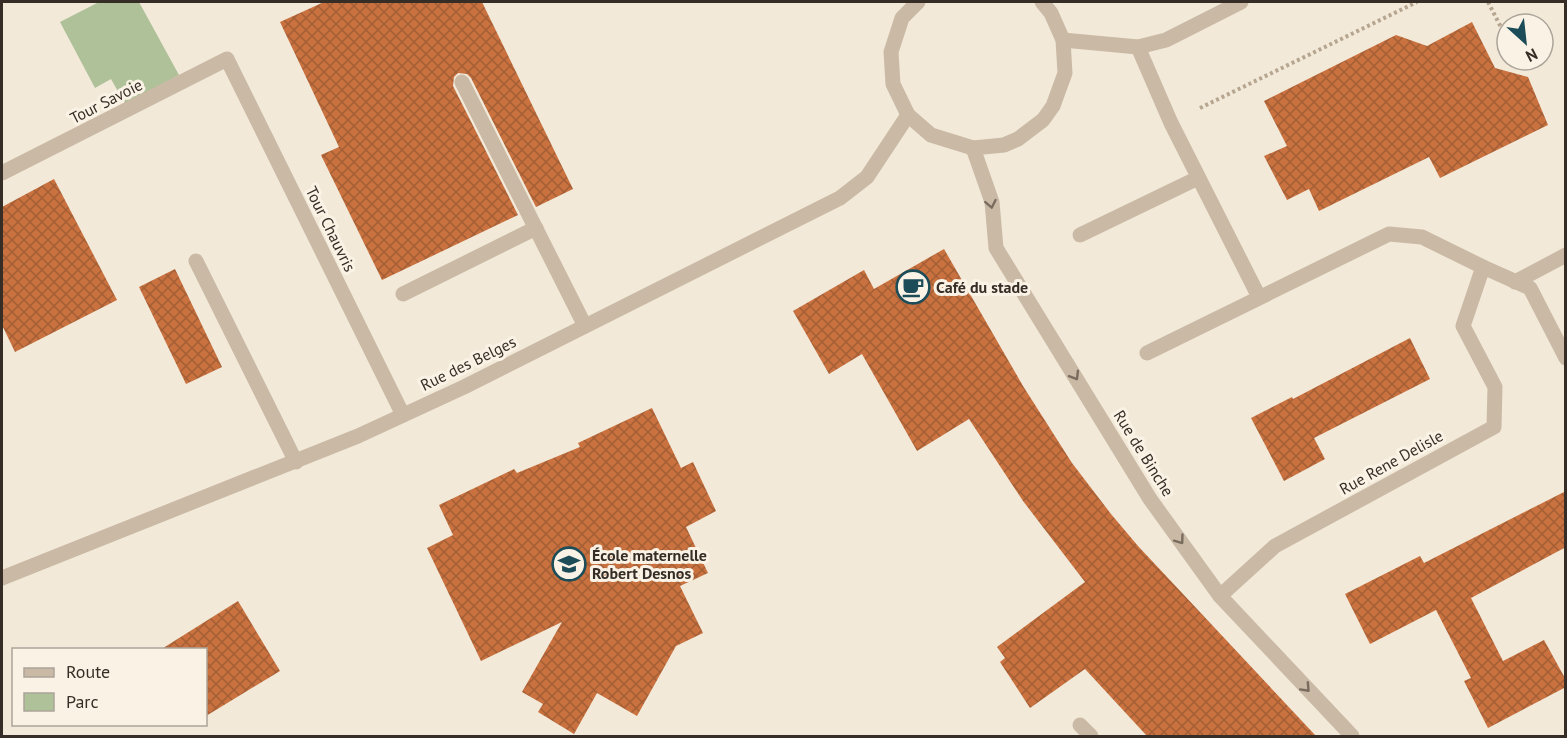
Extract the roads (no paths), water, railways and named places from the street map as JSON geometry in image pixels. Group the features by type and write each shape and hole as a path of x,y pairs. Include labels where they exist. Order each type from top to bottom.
{"street":[{"path":"912,3 902,18 891,52 893,84 908,115 931,135 973,148 1004,145 1018,139 1043,120 1053,106 1065,73 1063,40 1051,13 1042,2"},
{"path":"1063,40 1138,47 1166,40 1241,2"},
{"path":"1138,47 1171,123 1259,297"},
{"name":"Tour Savoie","path":"2,173 227,59"},
{"name":"Tour Chauvris","path":"227,59 403,415"},
{"path":"462,82 585,326"},
{"name":"Rue des Belges","path":"2,578 296,462 403,415 840,198 867,177 908,115"},
{"name":"Rue de Binche","path":"973,148 992,202 996,248 1150,499 1220,596 1352,736"},
{"path":"1080,235 1198,178"},
{"path":"403,294 536,228"},
{"path":"1147,352 1389,234 1422,237 1530,288 1566,358"},
{"path":"1515,282 1564,259"},
{"path":"196,261 296,462"},
{"name":"Rue Rene Delisle","path":"1220,596 1275,546 1494,427 1496,387 1463,326 1483,267"},
{"path":"1080,725 1091,736"}],"place":[{"name":"Café du stade","path":"913,287"},
{"name":"École maternelle Robert Desnos","path":"569,564"}]}
